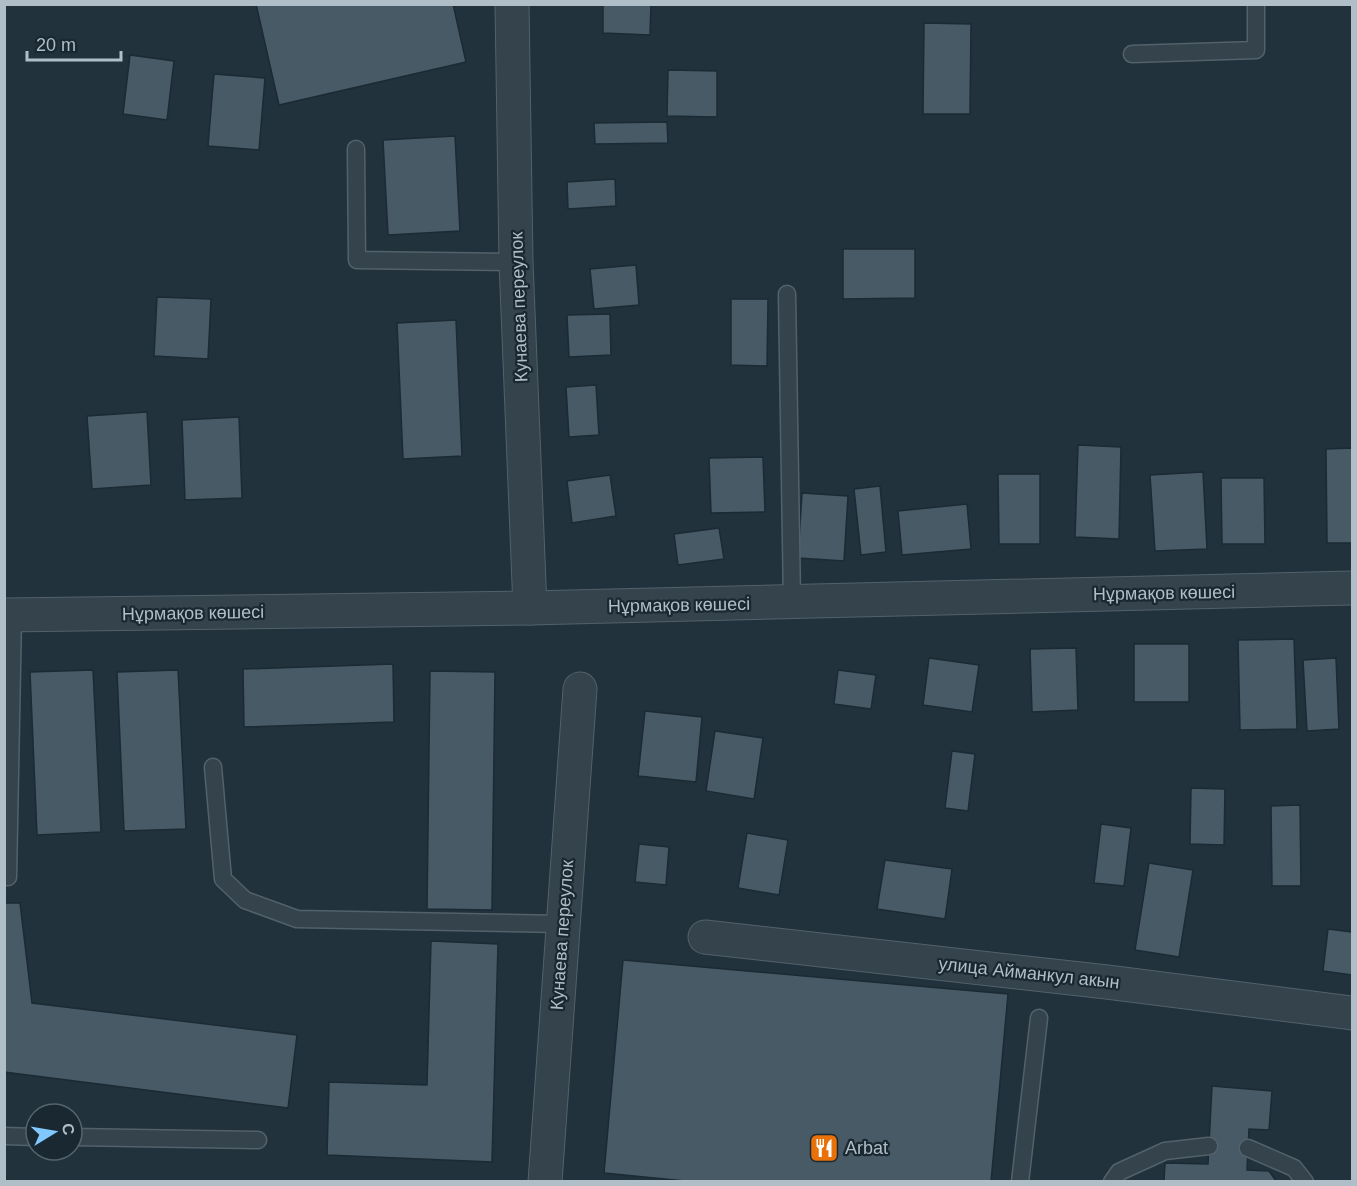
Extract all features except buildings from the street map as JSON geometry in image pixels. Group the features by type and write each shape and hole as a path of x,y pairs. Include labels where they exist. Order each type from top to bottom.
{"street":[{"name":"Кунаева переулок","path":"512,4 516,262 530,609"},
{"name":"Нұрмақов көшесі","path":"9,615 530,609 1353,588"},
{"name":"Кунаева переулок","path":"545,1182 579,689"},
{"name":"улица Айманкул акын","path":"705,937 1107,982 1353,1013"}],"lane":[{"path":"1132,54 1256,50 1256,4"},
{"path":"356,149 357,260 516,262"},
{"path":"787,294 792,602"},
{"path":"4,877 8,877 9,615"},
{"path":"213,767 223,879 245,900 297,919 563,924"},
{"path":"1020,1182 1039,1018"},
{"path":"4,1136 24,1137"},
{"path":"84,1137 258,1140"},
{"path":"1112,1182 1119,1172 1165,1152 1209,1146"},
{"path":"1248,1148 1294,1168 1305,1182"}],"place":[{"name":"Arbat","path":"824,1148"}]}
